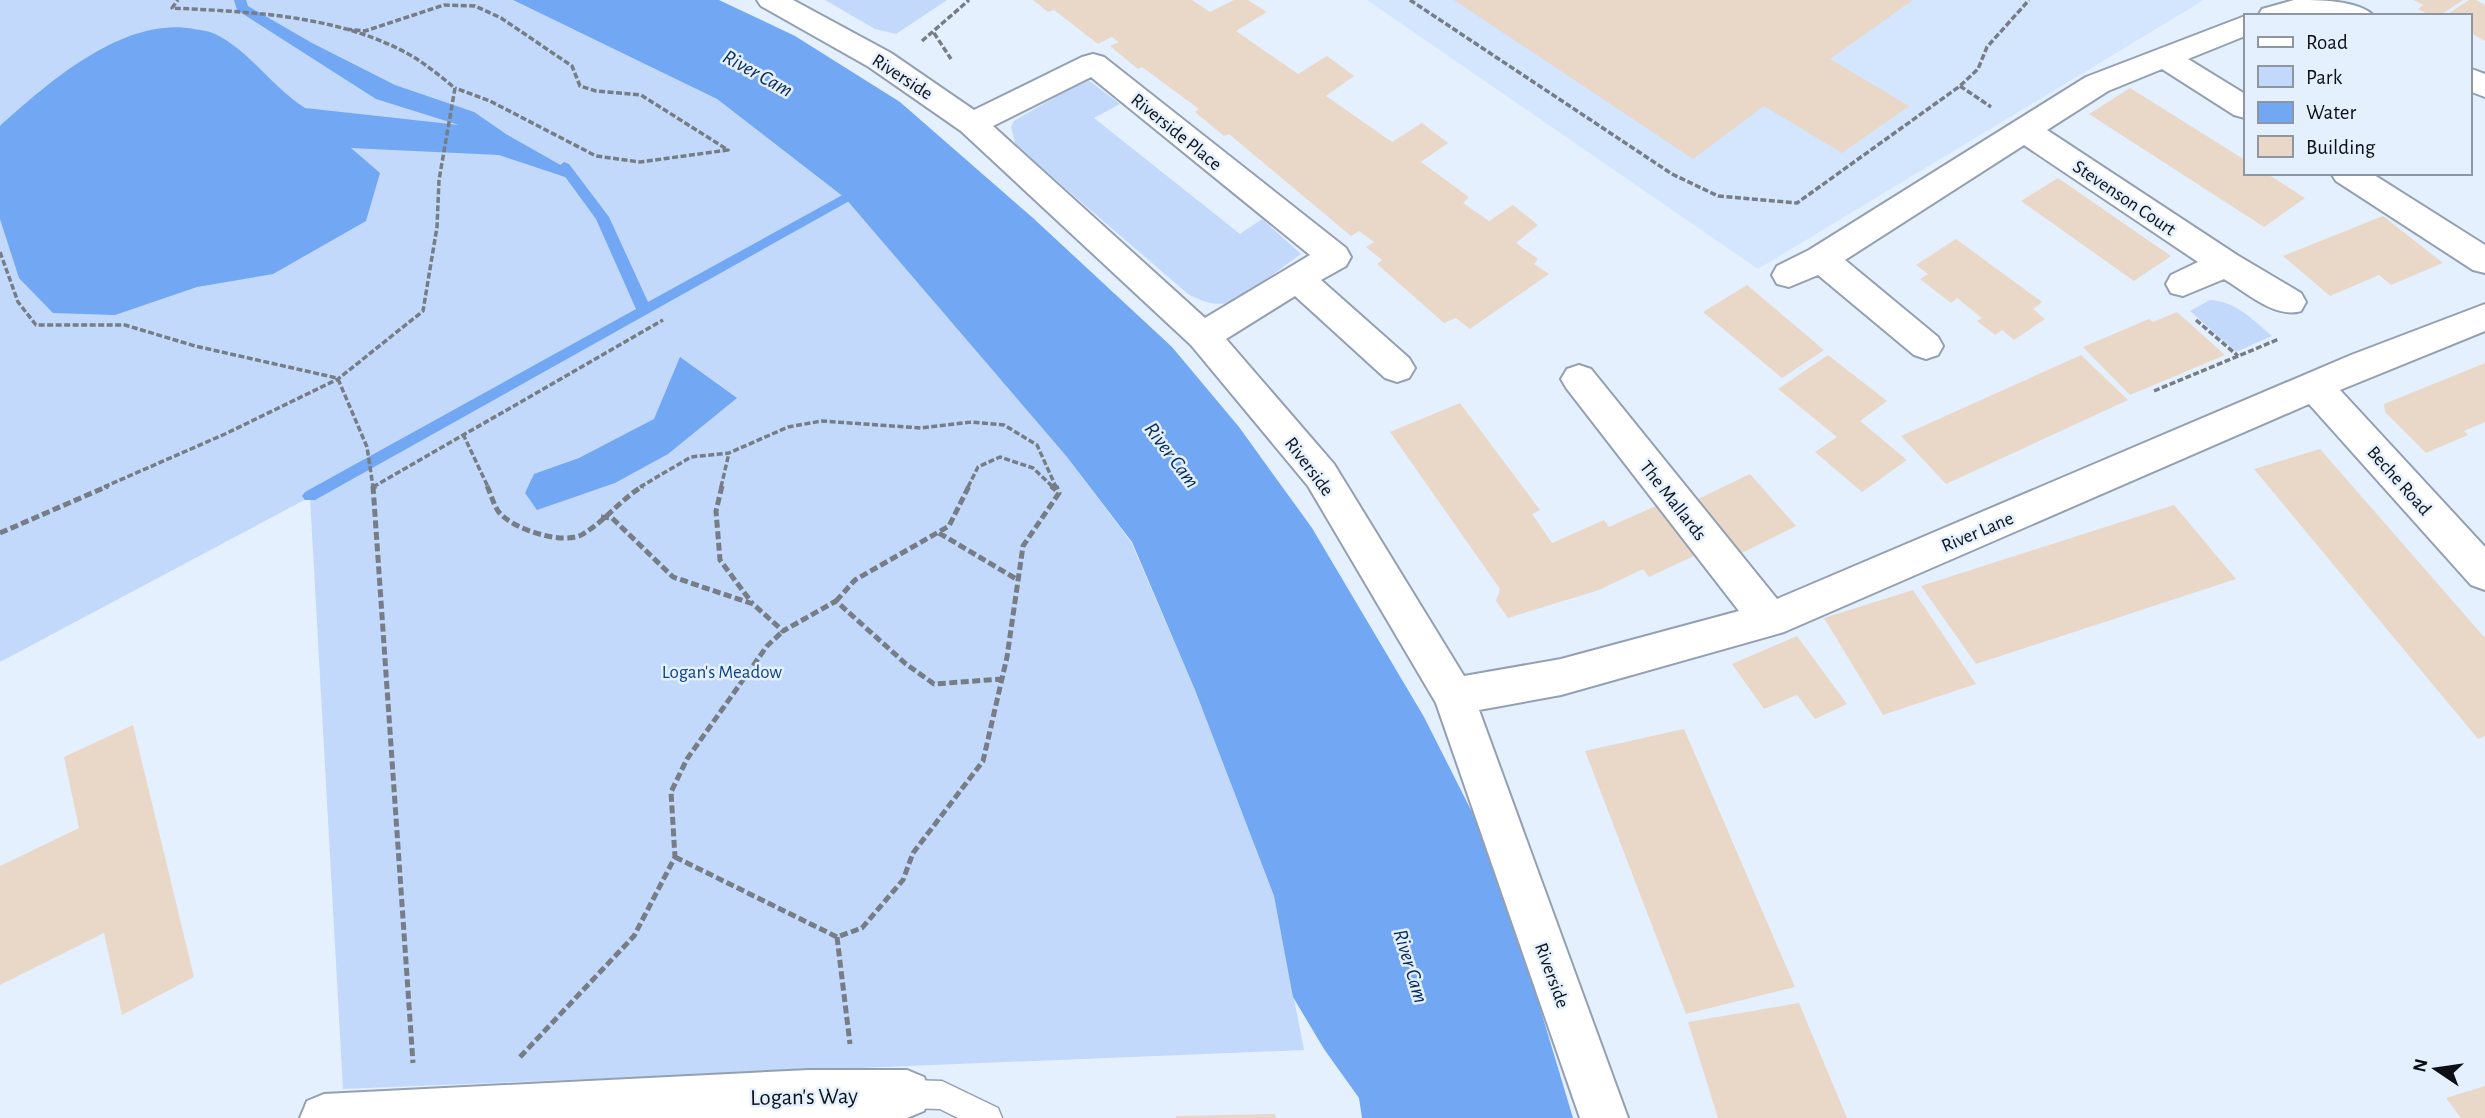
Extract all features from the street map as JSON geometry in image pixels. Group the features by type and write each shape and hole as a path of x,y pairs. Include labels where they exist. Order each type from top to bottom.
{"street":[{"name":"Riverside","path":"771,0 880,60 972,124 1203,336 1321,475 1454,696 1604,1118"},
{"path":"2278,14 2303,5 2323,4 2354,14"},
{"path":"1789,275 1821,259 2097,84 2244,25"},
{"path":"2163,56 2244,107"},
{"name":"Riverside Place","path":"972,124 1093,64 1334,257 1203,336"},
{"name":"Stevenson Court","path":"2025,130 2225,264 2288,302"},
{"path":"2350,175 2485,261"},
{"path":"1821,259 1926,346"},
{"path":"2183,284 2225,264"},
{"path":"1297,278 1397,368"},
{"name":"River Lane","path":"1454,696 1561,677 1770,620 2485,317"},
{"name":"The Mallards","path":"1579,379 1770,620"},
{"name":"Beche Road","path":"2315,387 2485,573"},
{"name":"Logan's Way","path":"324,1118 809,1094 907,1094"}],"lane":[{"path":"907,1094 942,1095 988,1118"}],"path":[{"path":"178,0 172,8 225,11 365,31 444,5 475,6 501,18 572,66 580,86 596,91 641,95 728,150 640,162 596,156 490,101 454,88 413,56 383,42 337,28"},
{"path":"934,33 969,0"},
{"path":"1410,0 1672,174 1718,196 1797,203 1969,78 1978,69 1987,47 2029,0"},
{"path":"0,533 212,439 338,379 423,311 437,227 439,180 454,88"},
{"path":"0,253 18,302 36,325 125,325 195,345 338,379"},
{"path":"372,488 663,320"},
{"path":"2154,391 2288,335"},
{"path":"338,379 367,447 372,478 416,1114"},
{"path":"463,434 499,512 517,527 567,540 583,534 624,497 691,457 729,453 788,427 822,421 921,428 972,422 1003,425 1037,444 1059,493"},
{"path":"729,453 716,511 720,560 753,604 783,631"},
{"path":"511,1066 634,936 675,857 671,792 676,781 687,758 767,646 783,631 836,601 855,580 949,526 978,467 999,457 1033,468 1059,493"},
{"path":"675,857 837,937 862,928 903,880 913,853 984,761 1002,679 1023,546 1059,493"},
{"path":"600,517 612,518 673,576 753,604"},
{"path":"939,533 1018,580"},
{"path":"836,601 906,664 934,684 1002,679"},
{"path":"837,937 856,1094"}],"shaded area":[{"path":"1367,0 2204,0 1758,269"}],"green space":[{"name":"Logan's Meadow","path":"0,0 513,0 717,99 845,198 1067,457 1131,542 1195,690 1274,896 1304,1050 343,1089 310,497 0,662"},
{"path":"825,0 947,0 896,34 875,29"},
{"path":"1087,79 1120,104 1094,118 1240,234 1262,219 1301,254 1236,301 1211,303 1188,294 1016,146 1011,127 1014,121"},
{"path":"2210,300 2236,308 2272,336 2236,352 2190,311"}],"water":[{"path":"234,0 246,0 248,6 312,43 395,85 474,112 564,167 574,180 499,155 351,148 380,173 366,221 273,274 197,287 115,315 53,313 19,278 0,219 0,126 64,73 115,42 141,32 168,28 207,31 228,41 305,108 459,125 376,99 237,10"},
{"name":"River Cam","path":"513,0 719,0 795,36 900,102 1033,218 1172,347 1239,427 1312,528 1424,717 1473,814 1511,911 1573,1118 1362,1118 1359,1098 1324,1049 1293,997 1274,896 1195,690 1132,542 1067,457 845,198 717,99"},
{"path":"680,357 737,398 668,454 615,483 537,510 525,493 534,474 579,458 654,419"}],"building":[{"path":"1033,0 1192,0 1210,12 1234,0 1248,0 1267,12 1236,31 1298,74 1327,56 1354,76 1326,96 1392,142 1422,123 1448,143 1421,162 1469,197 1463,203 1489,221 1513,205 1538,225 1516,243 1538,259 1534,264 1549,274 1470,329 1456,318 1444,323 1377,264 1382,260 1366,247 1374,242 1359,231 1351,236 1229,134 1224,136 1195,112 1199,109 1142,67 1138,69 1110,46 1119,42 1112,37 1098,44 1054,10 1048,12"},
{"path":"1454,0 1913,0 1830,59 1909,106 1842,153 1764,106 1693,159"},
{"path":"2413,0 2463,0 2442,14 2427,14 2418,9 2423,5"},
{"path":"2469,0 2485,5 2485,41 2471,33 2471,14 2448,14"},
{"path":"2130,88 2244,159 2244,175 2269,175 2305,198 2264,227 2089,114"},
{"path":"2058,178 2171,256 2134,281 2021,201"},
{"path":"2383,216 2443,263 2391,285 2379,275 2330,296 2283,256"},
{"path":"1956,239 2042,302 2033,309 2045,319 2014,340 2002,330 1995,335 1977,321 1982,318 1957,298 1951,303 1920,279 1928,274 1916,265"},
{"path":"1747,285 1824,350 1782,378 1703,312"},
{"path":"2177,312 2225,355 2130,395 2083,347 2149,319 2153,322"},
{"path":"1828,355 1887,401 1860,421 1907,460 1862,492 1815,452 1837,437 1778,389"},
{"path":"2081,355 2128,400 1946,484 1901,436"},
{"path":"2485,363 2485,422 2464,431 2468,435 2426,453 2385,412 2384,404"},
{"path":"1460,403 1540,510 1532,514 1552,543 1604,520 1609,527 1660,504 1700,553 1649,577 1643,569 1599,590 1508,618 1496,601 1500,589 1390,432"},
{"path":"2320,449 2485,638 2485,736 2478,739 2254,469"},
{"path":"1750,474 1796,526 1740,554 1694,501"},
{"path":"2174,505 2236,579 1976,664 1921,586"},
{"path":"1913,590 1976,684 1883,715 1824,618"},
{"path":"1797,636 1847,704 1815,719 1797,695 1764,709 1732,664"},
{"path":"133,725 194,977 122,1015 104,933 0,985 0,866 79,828 64,757"},
{"path":"1684,729 1795,987 1686,1014 1585,751"},
{"path":"1799,1003 1847,1118 1718,1118 1688,1022"},
{"path":"2485,1086 2485,1118 2461,1118 2446,1098"},
{"path":"1275,1114 1276,1118 1176,1118 1176,1116"}],"waterway":[{"path":"564,167 602,217 644,310"},
{"path":"310,496 862,190"}]}
